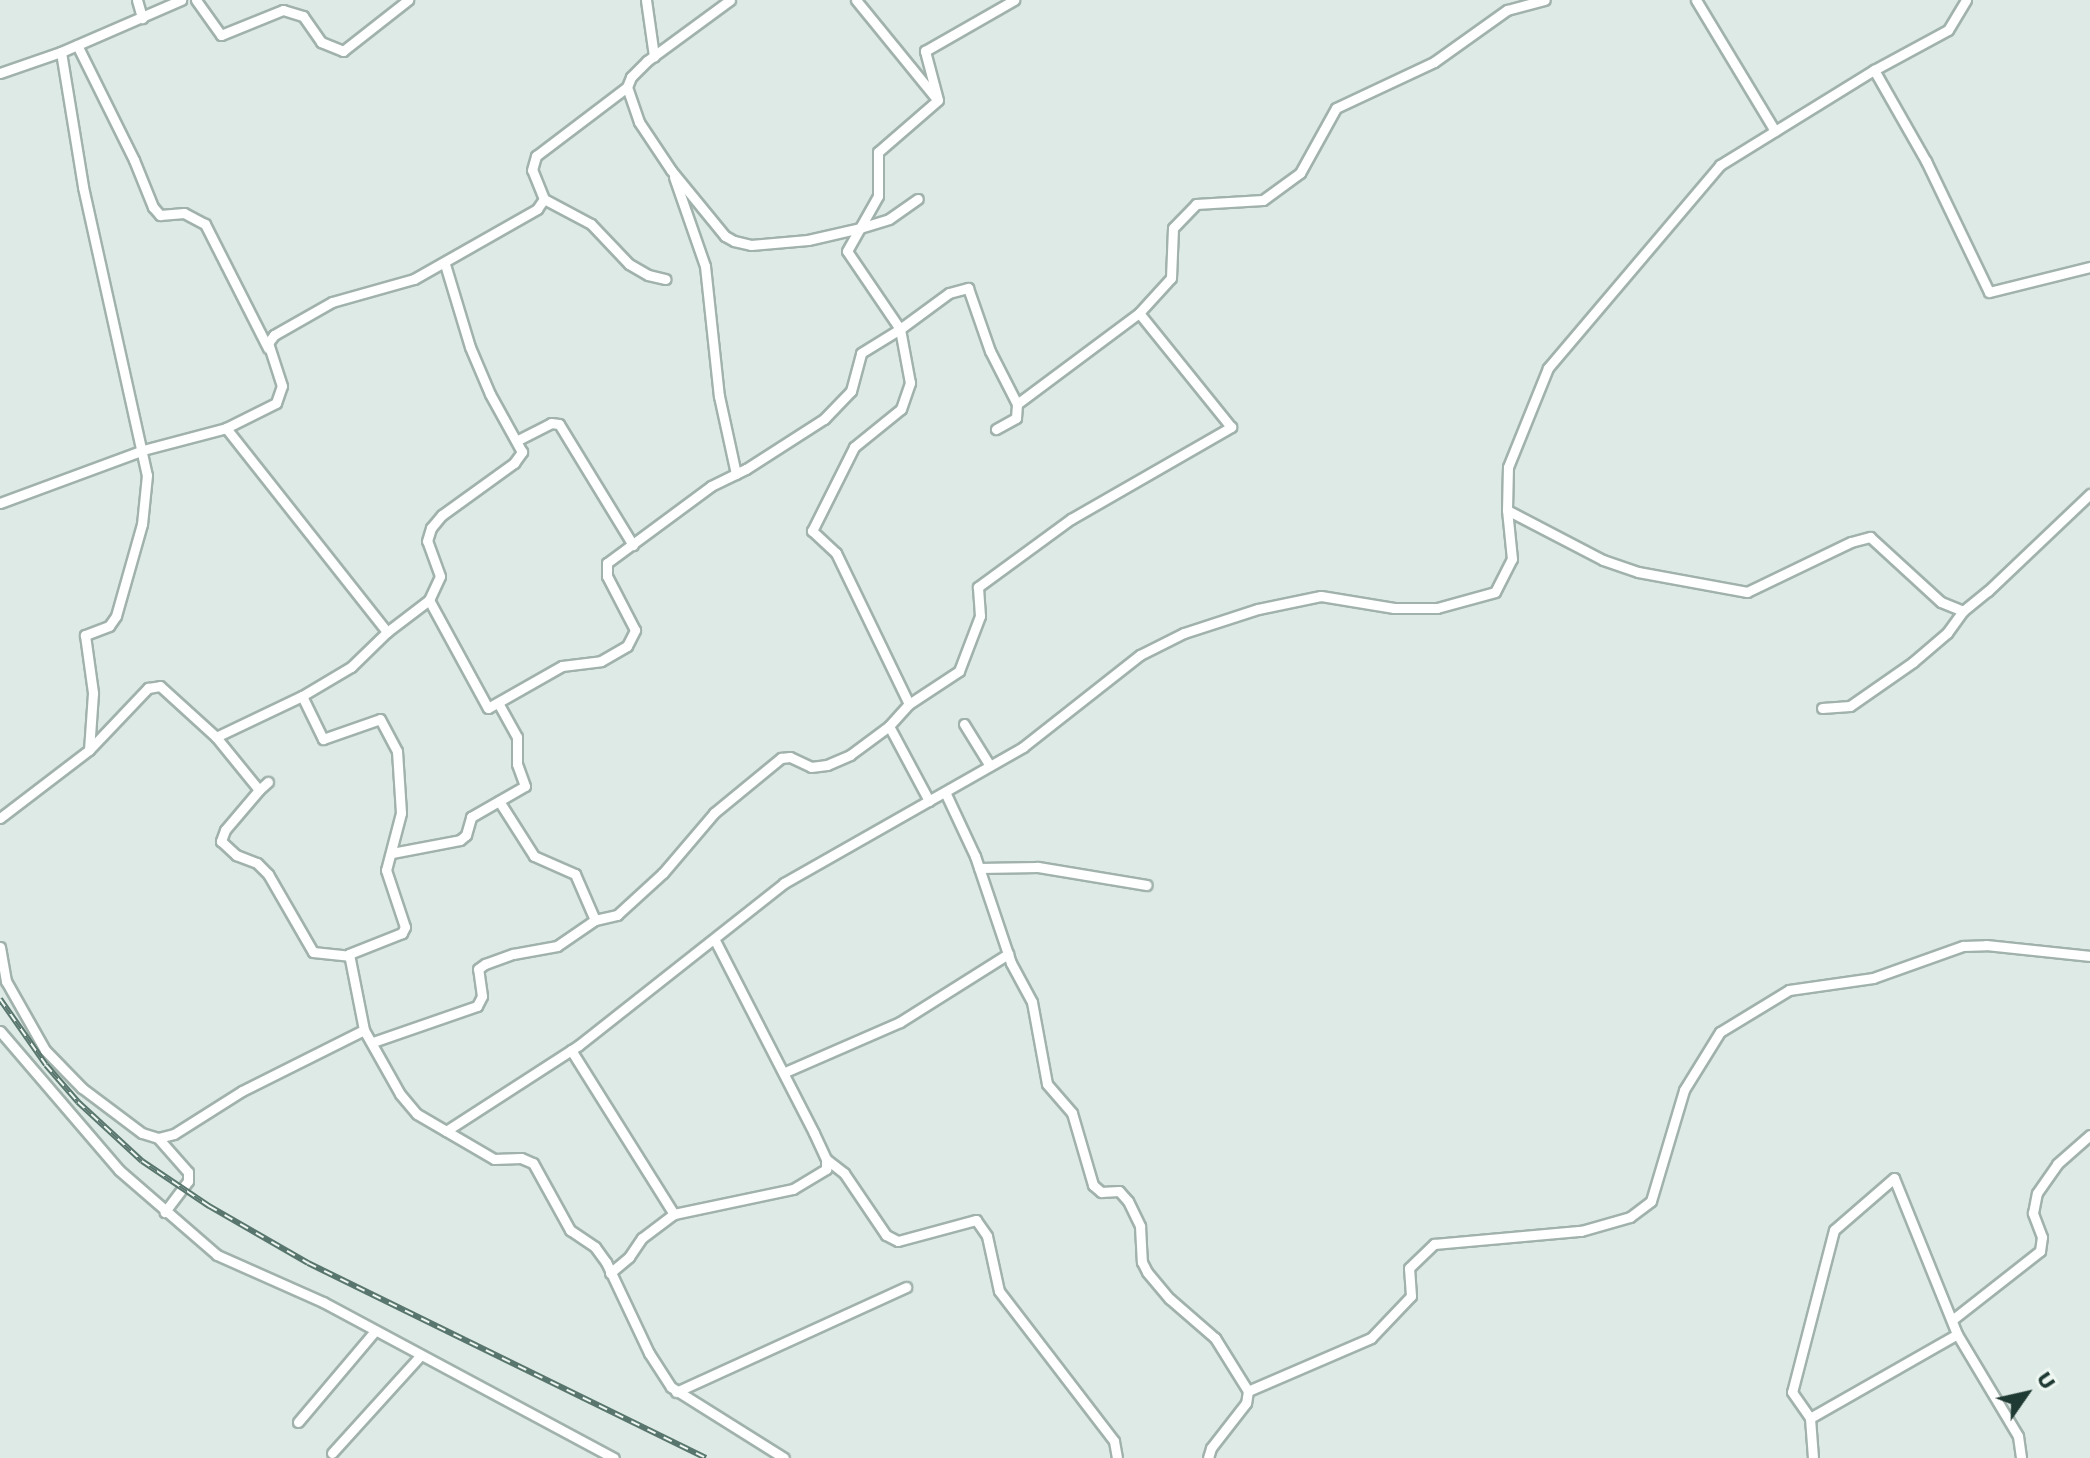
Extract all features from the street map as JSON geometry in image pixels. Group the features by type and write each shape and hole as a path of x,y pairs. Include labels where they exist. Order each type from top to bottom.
{"street":[{"path":"137,0 142,18"},
{"path":"0,73 61,52 181,0"},
{"path":"196,0 221,35 283,10 303,16 321,42 343,51 408,0"},
{"path":"646,0 654,56"},
{"path":"666,279 648,275 629,264 591,224 544,199 532,170 533,160 627,87 639,68 730,0"},
{"path":"856,0 938,100"},
{"path":"938,100 925,51 997,4 1014,0"},
{"path":"1017,404 1139,313 1171,278 1173,228 1196,204 1263,200 1300,173 1336,108 1434,62 1507,10 1545,0"},
{"path":"1696,0 1775,131"},
{"path":"1954,0 1958,14"},
{"path":"446,1131 571,1050 784,883 1023,747 1140,655 1184,633 1258,609 1321,596 1394,608 1437,608 1495,592 1512,559 1507,510 1508,467 1548,368 1720,165 1874,70 1948,30 1966,0"},
{"path":"0,503 143,450 226,428 276,403 280,397 281,379 270,351 205,224 184,213 160,215 153,207 134,160 77,45"},
{"path":"61,52 83,187 143,450 147,495 123,598 112,623 85,635 93,693 89,750"},
{"path":"1874,70 1926,161 1989,292 2090,267"},
{"path":"627,87 639,122 671,170 725,236 742,244 808,240 860,228 889,219 918,199"},
{"path":"909,704 836,553 812,531 854,447 901,409 910,383 900,329 847,251 878,196 878,152 938,100"},
{"path":"671,170 705,266 719,396 736,474"},
{"path":"270,351 268,343 274,335 332,302 414,279 445,264 537,209 544,199"},
{"path":"216,737 302,696 351,667 387,632 429,600 440,576 427,541 431,528 442,515 514,463 522,452 480,370 445,264"},
{"path":"429,600 485,706 498,703 562,666 601,661 631,642 635,630 605,570 607,563 702,492 824,419 851,391 861,353 949,293 968,288 990,351 1017,404 1016,418 996,429"},
{"path":"373,1042 477,1006 482,996 480,967 513,954 564,943 595,920 617,915 663,873 714,813 781,758 790,757 811,767 827,765 850,755 889,726 909,704 959,671 980,616 978,587 1071,519 1231,427 1139,313"},
{"path":"518,440 551,423 559,424 633,545"},
{"path":"226,428 387,632"},
{"path":"1822,708 1850,706 1938,642 1963,611 2090,494"},
{"path":"1507,510 1603,560 1638,572 1747,592 1851,542 1870,537 1932,595 1963,611"},
{"path":"0,818 89,750 154,685 166,691 216,737 259,790"},
{"path":"302,696 323,739 380,719 397,751 401,813 392,853 386,859 386,876 405,930 353,950 349,956 364,1030 400,1094 417,1114 494,1159 521,1158 533,1163 570,1230 595,1247 649,1353 676,1392 784,1458"},
{"path":"392,853 460,840 466,835 471,817 526,784 517,764 517,737 498,703"},
{"path":"964,724 990,766"},
{"path":"889,726 929,801"},
{"path":"268,782 225,830 221,841 236,855 263,868 313,952 349,956"},
{"path":"945,792 979,868 1008,954 1032,1002 1047,1084 1072,1113 1093,1185 1101,1192 1119,1191 1128,1201 1140,1226 1142,1262 1147,1272 1170,1299 1215,1338 1248,1391 1246,1403 1211,1448 1208,1458"},
{"path":"499,801 534,856 575,874 595,920"},
{"path":"979,868 1038,867 1147,885"},
{"path":"610,1273 629,1257 642,1238 674,1214 793,1189 826,1169 826,1159 785,1072 715,940"},
{"path":"1248,1391 1371,1338 1411,1296 1409,1268 1434,1244 1581,1231 1630,1217 1651,1201 1684,1090 1720,1032 1789,990 1873,978 1963,946 1986,945 2090,956"},
{"path":"0,947 6,981 45,1050 82,1088 142,1133 158,1138 188,1172 188,1181 165,1212"},
{"path":"785,1072 900,1022 1008,954"},
{"path":"158,1138 174,1134 242,1091 364,1030"},
{"path":"0,1031 101,1151 165,1212 234,1265 323,1302 614,1458"},
{"path":"571,1050 674,1214"},
{"path":"1952,1320 2040,1251 2042,1237 2033,1213 2037,1193 2057,1164 2090,1135"},
{"path":"826,1159 844,1173 886,1235 898,1241 976,1220 987,1236 999,1291 1114,1441 1117,1458"},
{"path":"1813,1458 1810,1418 1792,1392 1834,1230 1894,1178 1957,1334 2018,1436 2021,1458"},
{"path":"676,1392 906,1287"},
{"path":"298,1422 375,1331"},
{"path":"1810,1418 1957,1334"},
{"path":"332,1453 421,1355"}],"railway":[{"path":"0,999 46,1065 78,1102 142,1161 209,1206 308,1263 706,1458"}]}
